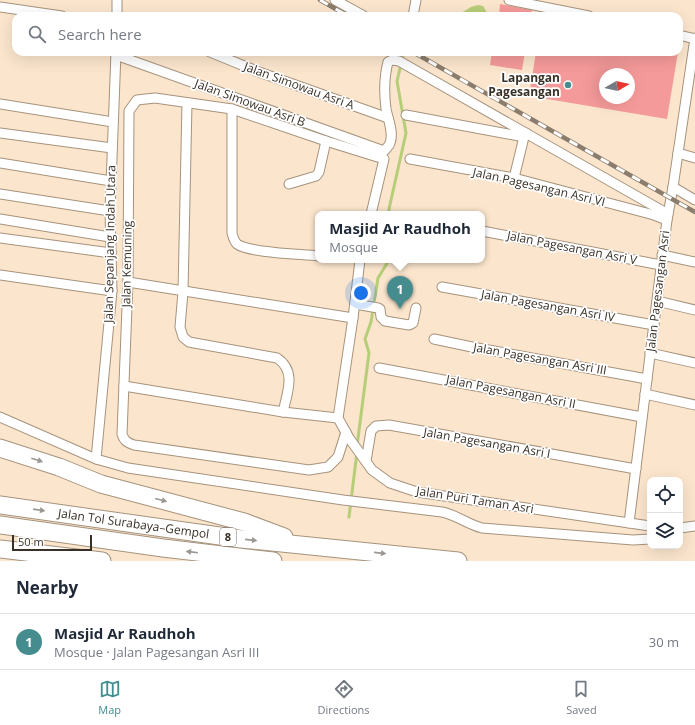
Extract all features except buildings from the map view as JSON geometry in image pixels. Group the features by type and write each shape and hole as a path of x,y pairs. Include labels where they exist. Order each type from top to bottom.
{"highway":[{"path":"0,448 59,467 101,484 244,522 272,532 300,545"},
{"name":"Jalan Tol Surabaya–Gempol","path":"0,504 226,536 458,561"},
{"name":"Jalan Tol Surabaya–Gempol","path":"0,525 163,548 273,561"},
{"path":"0,549 102,561"}],"street":[{"path":"117,0 119,12"},
{"path":"335,0 357,12"},
{"path":"414,12 416,0"},
{"path":"509,0 548,4 575,12"},
{"path":"0,7 34,12"},
{"path":"683,37 695,39"},
{"name":"Jalan Pagesangan Asri","path":"629,523 667,217 674,187 678,153 691,89 695,39"},
{"name":"Jalan Sepanjang Indah Utara","path":"96,459 112,291 110,211 116,56"},
{"name":"Jalan Simowau Asri B","path":"121,56 384,155"},
{"name":"Jalan Simowau Asri A","path":"220,56 258,72 388,118"},
{"path":"372,211 384,155 390,143 391,134 384,84 386,68 388,62 392,60 401,63 667,217"},
{"name":"Jalan Kemuning","path":"347,435 338,457 328,467 310,470 134,445 128,443 124,439 122,434 128,282 129,111 137,100 149,98 232,109 326,141 384,155"},
{"path":"187,103 183,292 180,327 183,337 189,342 277,358 283,362 288,369 290,377 283,412"},
{"path":"0,104 113,122"},
{"path":"232,109 232,233 234,239 237,244 249,249 315,256"},
{"path":"406,115 525,135"},
{"path":"0,133 112,148"},
{"path":"514,178 525,135"},
{"path":"289,184 316,176 319,172 326,141"},
{"path":"678,153 695,158"},
{"name":"Jalan Pagesangan Asri VI","path":"410,159 514,178 654,215 667,217"},
{"path":"0,163 111,181"},
{"path":"674,187 695,200"},
{"path":"0,194 110,211"},
{"path":"0,219 110,237"},
{"name":"Jalan Pagesangan Asri V","path":"485,231 662,260 695,262"},
{"path":"0,238 111,253"},
{"path":"124,386 283,412 338,418 360,263"},
{"path":"0,275 112,291"},
{"path":"128,282 353,318"},
{"name":"Jalan Pagesangan Asri IV","path":"442,287 654,325"},
{"path":"657,301 695,310"},
{"path":"355,304 380,309 381,317 385,321 410,326 413,323 416,308"},
{"name":"Jalan Pagesangan Asri III","path":"434,339 647,379"},
{"path":"650,353 695,363"},
{"name":"Jalan Pagesangan Asri II","path":"379,368 642,417"},
{"path":"645,394 695,405"},
{"path":"0,417 96,459 128,468 343,500 442,512 454,515 472,525 482,528 633,540 647,539"},
{"name":"Jalan Puri Taman Asri","path":"338,418 347,435 372,470 390,483 417,492 629,523"},
{"name":"Jalan Pagesangan Asri I","path":"366,461 371,431 376,426 389,425 636,469"},
{"path":"629,523 647,526"},
{"path":"683,528 695,526"}],"shaded area":[{"path":"500,4 532,10 532,12 499,12"},
{"path":"478,5 483,6 487,12 463,12"},
{"path":"491,56 524,56 522,70 490,65"},
{"name":"Lapangan Pagesangan","path":"535,56 677,56 667,119 529,96"}],"waterway":[{"path":"389,211 406,133 397,81 403,56"},
{"path":"357,446 369,353 365,339 371,322 378,278 387,263"},
{"path":"349,517 357,452"}],"railway":[{"path":"320,0 341,12"},
{"path":"420,56 695,212"}],"place":[{"name":"Lapangan Pagesangan","path":"568,85"},
{"name":"Masjid Ar Raudhoh","path":"400,309"}]}
